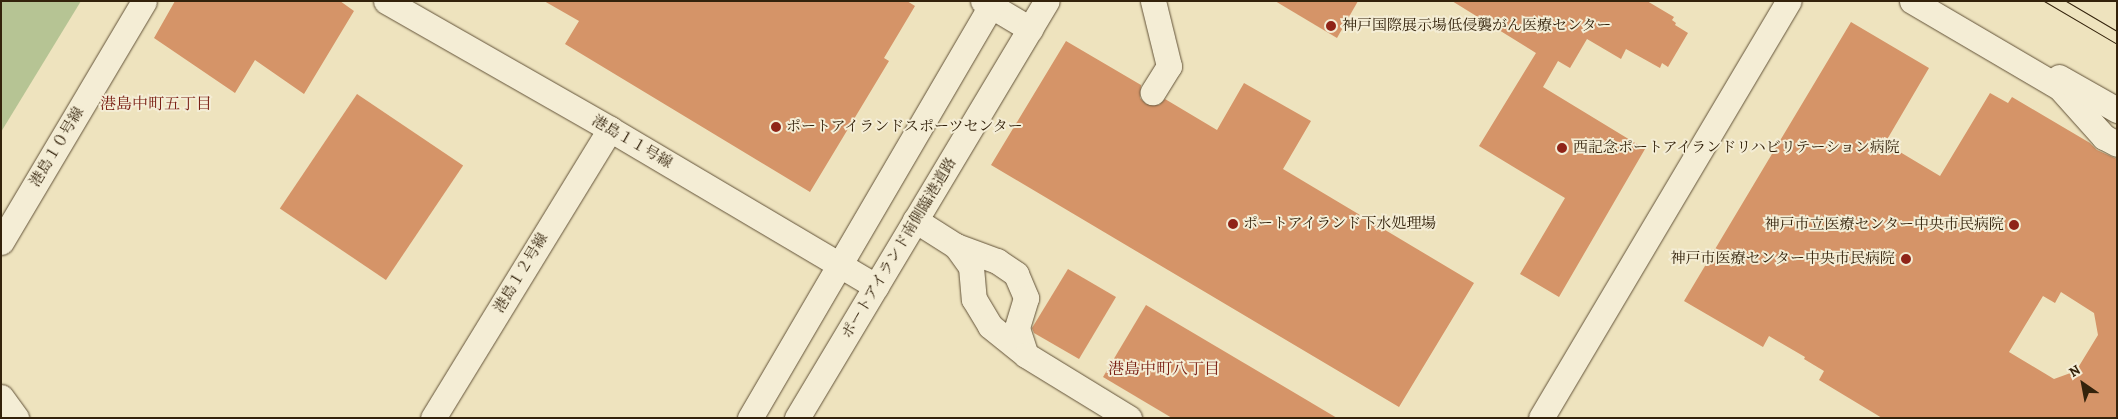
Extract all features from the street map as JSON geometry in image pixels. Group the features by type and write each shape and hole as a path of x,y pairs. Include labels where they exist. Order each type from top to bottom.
{"street":[{"name":"港島１０号線","path":"1,242 144,1"},
{"name":"港島１１号線","path":"386,1 610,128 876,286"},
{"name":"ポートアイランド南側臨港道路","path":"797,418 1047,1"},
{"path":"1153,1 1169,66 1153,92"},
{"path":"1541,418 1789,1"},
{"path":"1912,1 2060,88 2104,137 2117,144"},
{"path":"1929,1 2117,110"},
{"path":"750,418 989,3 1030,29"},
{"name":"港島１２号線","path":"433,418 610,128"},
{"path":"916,220 956,246 996,261 1016,274 1026,298 1017,328 1026,355"},
{"path":"956,246 971,266 974,299 990,326 1026,355 1129,418"},
{"path":"1,397 16,418"}],"green space":[{"path":"1,1 81,1 1,132"}],"building":[{"path":"175,1 340,1 354,11 304,94 255,60 235,93 154,38"},
{"name":"ポートアイランドスポーツセンター","path":"544,1 907,1 915,6 884,58 889,61 810,192 565,44 579,21"},
{"name":"神戸国際展示場低侵襲がん医療センター","path":"1275,1 1358,1 1337,38"},
{"path":"1452,1 1647,1 1674,17 1672,20 1676,23 1675,25 1688,33 1668,67 1662,63 1660,68 1626,49 1621,59 1587,39 1570,68 1558,61 1543,87 1645,149 1559,297 1520,274 1565,198 1479,146 1536,53"},
{"name":"神戸市医療センター中央市民病院","path":"1851,22 1929,68 1885,143 1940,176 1990,93 2008,103 2012,97 2090,143 2097,150 2117,159 2117,418 1882,418 1819,380 1824,371 1804,359 1805,357 1769,336 1763,347 1684,301","holes":["2061,292 2094,313 2098,335 2076,371 2054,379 2009,352 2043,296 2055,303"]},
{"name":"ポートアイランド下水処理場","path":"1066,41 1141,85 1140,98 1146,104 1159,105 1165,99 1217,130 1244,83 1311,121 1283,169 1474,283 1399,407 991,165"},
{"path":"357,94 463,166 386,280 280,208"},
{"path":"1068,269 1116,297 1079,359 1034,333 1032,328"},
{"path":"1146,305 1337,418 1172,418 1103,377"}],"tram line":[{"path":"2044,1 2117,44"},
{"path":"2066,1 2117,31"}],"place":[{"name":"神戸国際展示場低侵襲がん医療センター","path":"1331,26"},
{"name":"ポートアイランドスポーツセンター","path":"776,127"},
{"name":"西記念ポートアイランドリハビリテーション病院","path":"1562,148"},
{"name":"ポートアイランド下水処理場","path":"1233,224"},
{"name":"神戸市立医療センター中央市民病院","path":"2014,225"},
{"name":"神戸市医療センター中央市民病院","path":"1906,259"}],"district":[{"name":"港島中町五丁目","path":"156,104"},
{"name":"港島中町八丁目","path":"1164,369"}]}
